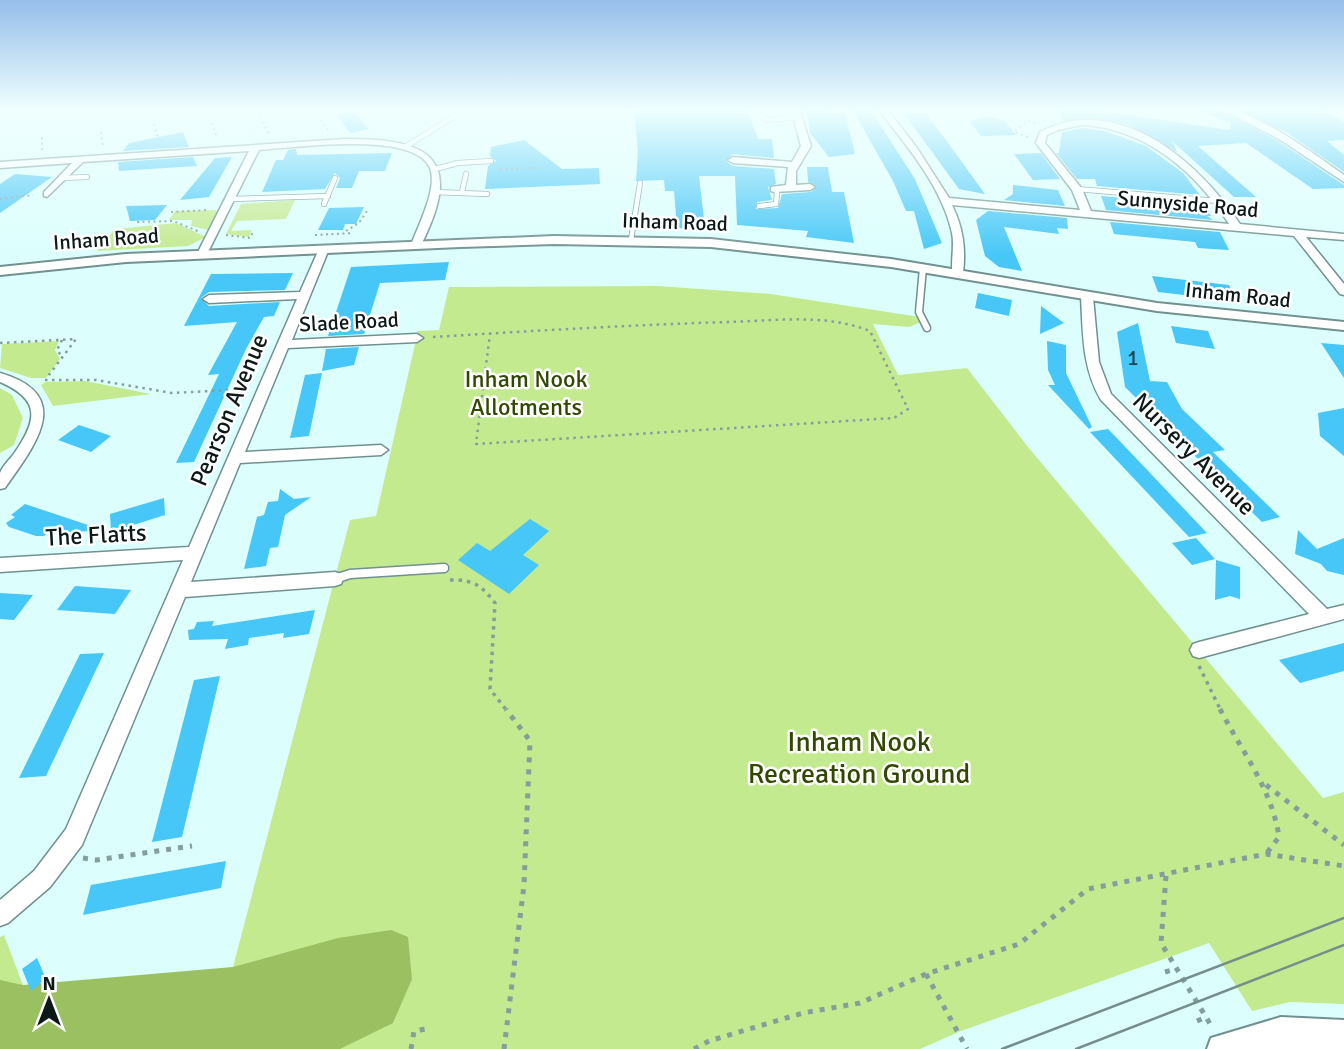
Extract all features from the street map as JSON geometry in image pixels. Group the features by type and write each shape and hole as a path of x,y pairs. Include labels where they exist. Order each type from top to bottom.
{"street":[{"path":"0,165 108,158"},
{"path":"202,254 251,158"},
{"path":"416,245 433,192 435,169 425,158"},
{"path":"791,187 789,179 798,158"},
{"path":"915,158 944,201 957,228 960,246 957,274"},
{"path":"1050,158 1077,189 1087,214"},
{"path":"1171,158 1218,201 1237,228"},
{"path":"1313,158 1344,179"},
{"path":"47,194 80,160"},
{"path":"733,160 794,165"},
{"path":"774,189 810,187"},
{"path":"33,195 62,194"},
{"name":"Sunnyside Road","path":"944,201 1344,237"},
{"path":"1297,233 1344,292"},
{"name":"Inham Road","path":"0,271 113,259 202,254 631,240 763,247 923,268 1219,315 1344,326"},
{"name":"Pearson Avenue","path":"9,909 64,853 91,801 324,249"},
{"path":"209,299 304,295"},
{"name":"Nursery Avenue","path":"1087,296 1096,376 1106,397 1324,617"},
{"name":"Slade Road","path":"283,344 417,338"},
{"path":"0,377 28,390 40,410 39,422 0,484"},
{"path":"236,458 381,450"},
{"path":"0,456 21,454"},
{"name":"The Flatts","path":"0,565 196,553"},
{"path":"180,590 335,579"},
{"path":"1199,650 1344,612"},
{"path":"1223,1049 1281,1032 1344,1035"}],"lane":[{"path":"435,169 458,163 491,161"},
{"path":"462,191 466,174"},
{"path":"63,178 87,177"},
{"path":"324,204 335,178"},
{"path":"631,240 640,183"},
{"path":"759,206 776,204 777,192 774,189"},
{"path":"1077,189 1218,201"},
{"path":"433,192 487,194"},
{"path":"228,204 328,196"},
{"path":"923,268 919,312 927,328"},
{"path":"335,579 350,574 444,568"}],"path":[{"path":"0,199 33,195"},
{"path":"172,212 228,204"},
{"path":"344,232 356,226 367,211"},
{"path":"137,222 173,221 212,235 250,237 254,230"},
{"path":"417,338 489,334 700,323 839,321 870,331 908,408 894,418 476,444 489,334"},
{"path":"0,343 76,339 45,380 28,390"},
{"path":"62,340 57,350 63,358"},
{"path":"45,380 96,380 172,393 265,388"},
{"path":"439,580 466,579 482,586 495,603 490,688 530,741 524,885 504,1049"},
{"path":"1199,650 1199,665 1216,701 1264,784 1278,819 1279,837 1266,854"},
{"path":"1264,784 1344,845"},
{"path":"64,853 97,860 192,846"},
{"path":"694,1049 709,1041 803,1013 860,1003 926,974 1019,944 1088,889 1166,876 1266,854 1344,866"},
{"path":"1166,876 1161,943 1223,1049"},
{"path":"1165,972 1176,969"},
{"path":"926,974 967,1049"},
{"path":"1197,1021 1206,1017"},
{"path":"411,1049 414,1031 426,1029"}],"green space":[{"path":"295,200 286,219 237,221 231,231 252,230 249,237 226,234 241,204"},
{"path":"217,210 209,230 191,226 192,220 169,220 175,211"},
{"path":"176,223 206,237 188,246 97,251 115,229"},
{"name":"Inham Nook Recreation Ground","path":"658,286 771,294 920,317 919,323 909,327 873,324 898,375 967,368 1028,447 1323,798 1344,792 1344,1004 1290,1002 1252,1011 1209,943 961,1031 920,1049 0,1049 0,937 4,935 26,993 233,967 350,520 376,516 418,331 439,330 449,287"},
{"path":"59,341 55,350 60,359 46,378 31,378 0,368 2,344"},
{"path":"85,381 151,394 53,406 41,385 46,382"},
{"path":"0,388 12,395 23,418 14,445 0,453"},
{"path":"391,930 408,937 412,979 393,1023 340,1049 0,1049 0,980 23,985 233,967 338,938"}],"building":[{"path":"193,158 197,166 119,171 118,162"},
{"path":"215,158 231,158 209,197 180,200"},
{"path":"390,158 385,171 359,171 352,188 336,188 340,178 335,173 325,189 262,192 276,160"},
{"path":"492,158 548,158 562,169 599,168 600,184 485,189 488,166 496,161"},
{"path":"638,158 729,158 726,161 733,166 774,169 776,184 768,187 772,200 757,202 756,209 778,208 782,194 811,192 817,186 808,182 807,167 828,167 832,192 844,192 854,243 806,237 808,231 737,225 735,176 699,176 704,219 702,229 677,228 674,191 665,191 664,180 636,181"},
{"path":"880,158 901,158 915,179 942,243 924,249 914,211 906,211"},
{"path":"936,158 959,158 985,194 959,189"},
{"path":"1017,158 1045,158 1060,179 1033,180"},
{"path":"1060,158 1162,158 1183,173 1200,195 1097,186 1095,179 1077,179"},
{"path":"1191,158 1212,158 1256,197 1234,197"},
{"path":"1268,158 1303,158 1344,185 1344,188 1313,189"},
{"path":"1324,158 1344,158 1344,172"},
{"path":"15,174 52,177 0,213 0,184"},
{"path":"1013,185 1058,190 1065,206 1004,200 1013,194"},
{"path":"1101,196 1205,205 1211,216 1207,216 1213,220 1106,210"},
{"path":"167,205 155,220 130,221 126,206"},
{"path":"364,207 356,224 345,224 343,230 318,230 329,208"},
{"path":"988,211 1067,218 1068,229 1057,228 1059,234 1004,227 1022,271 999,267 985,256 976,220"},
{"path":"1110,222 1220,232 1229,250 1198,248 1195,242 1114,234"},
{"path":"449,262 445,280 380,283 364,334 328,336 351,267"},
{"path":"293,273 285,290 209,292 201,298 209,306 280,302 274,316 264,317 246,349 194,462 176,463 219,374 208,375 237,322 184,326 211,274"},
{"path":"1152,276 1229,285 1236,301 1158,292"},
{"path":"978,293 1012,300 1009,316 975,308"},
{"path":"1041,306 1064,323 1040,334"},
{"path":"1138,323 1150,381 1167,382 1182,409 1225,450 1213,452 1280,517 1262,522 1125,387 1117,332"},
{"path":"1171,326 1208,331 1215,349 1176,343"},
{"path":"1047,341 1066,345 1066,373 1092,427 1089,429 1048,385 1055,385 1048,370"},
{"path":"1321,343 1344,345 1344,378"},
{"path":"359,347 354,365 322,371 326,349"},
{"path":"322,373 309,436 290,438 305,375"},
{"path":"1344,408 1344,456 1320,436 1318,413"},
{"path":"79,425 111,436 91,452 58,440"},
{"path":"1108,429 1207,533 1189,537 1090,432"},
{"path":"280,489 294,499 311,497 285,515 278,547 270,548 266,566 244,569 257,517 264,515 268,502 278,501"},
{"path":"164,498 165,515 111,532 110,514"},
{"path":"25,504 103,530 62,533 52,529 44,536 36,536 9,527 6,523 15,517 11,515"},
{"path":"530,519 549,531 523,555 539,565 509,594 458,560 477,543 490,551"},
{"path":"1298,530 1317,549 1344,538 1344,575 1327,571 1321,564 1295,554"},
{"path":"1196,538 1215,559 1192,565 1172,543"},
{"path":"1216,560 1240,567 1240,599 1230,596 1215,600"},
{"path":"75,586 131,590 115,614 57,610"},
{"path":"0,593 33,595 14,620 0,619"},
{"path":"315,610 309,634 283,638 284,633 249,638 248,645 225,649 228,639 189,640 188,630 194,629 197,622 214,621 212,626"},
{"path":"1344,643 1344,671 1300,683 1279,660"},
{"path":"104,653 46,776 19,778 80,654"},
{"path":"220,676 182,837 152,842 194,680"},
{"path":"226,861 221,888 83,915 91,885"},
{"path":"37,958 46,979 31,991 22,969"}],"tram line":[{"path":"1002,1049 1344,918"},
{"path":"1076,1049 1344,945"}],"park label":[{"name":"Inham Nook Allotments","path":"526,393"}]}
